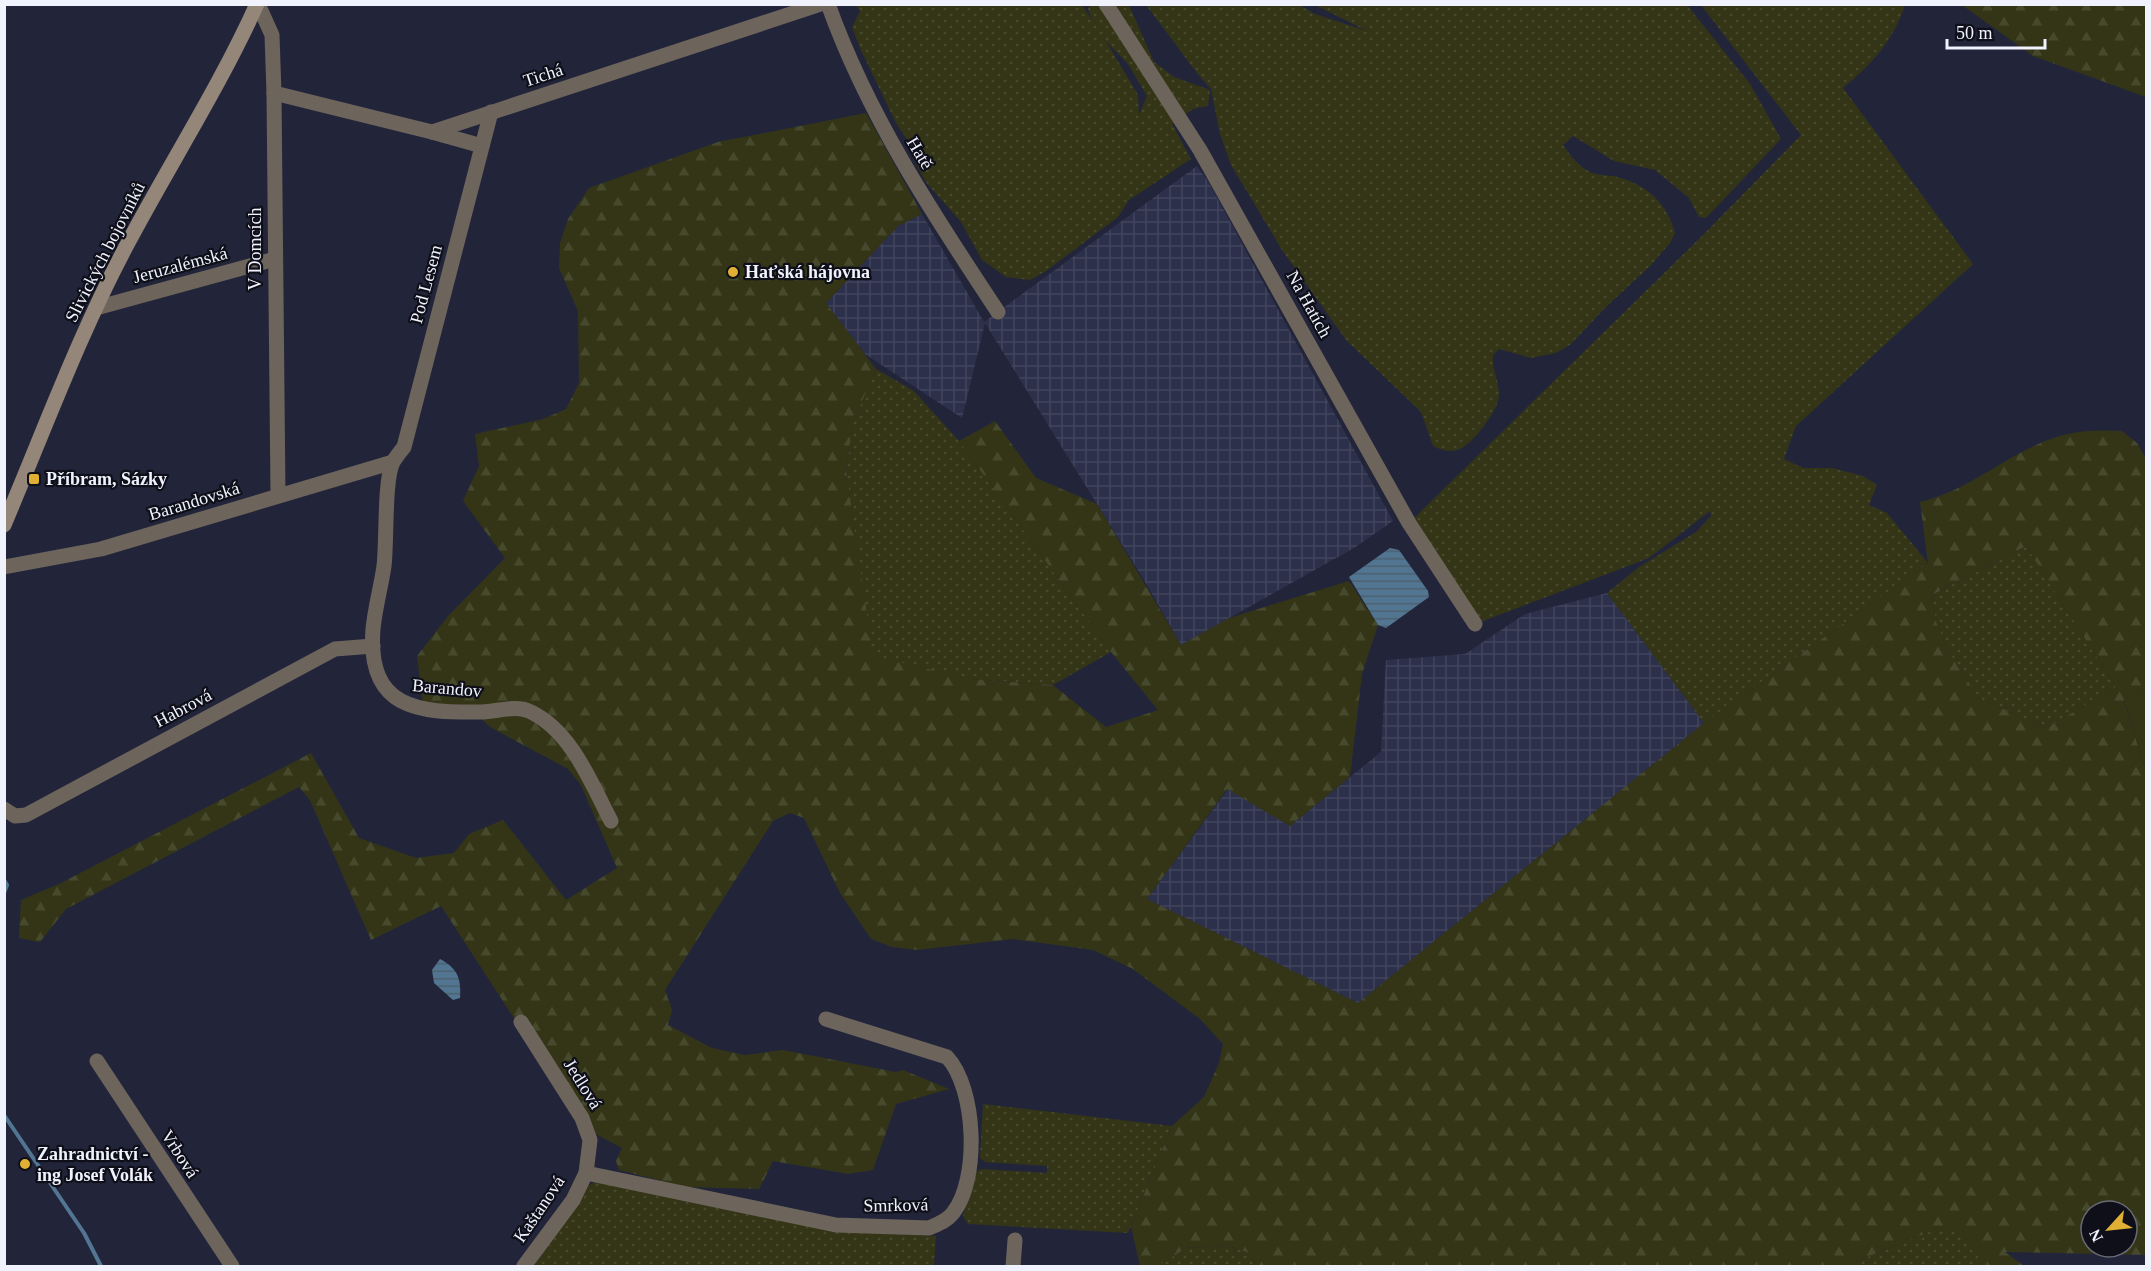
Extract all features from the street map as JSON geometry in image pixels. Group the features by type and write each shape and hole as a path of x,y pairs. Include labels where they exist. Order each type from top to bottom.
{"street":[{"name":"V Domcích","path":"258,4 272,35 278,495"},
{"name":"Slivických bojovníků","path":"4,525 96,308 128,242 234,56 258,4"},
{"name":"Tichá","path":"432,132 821,4"},
{"name":"Hatě","path":"828,4 846,54 876,116 910,176 998,312"},
{"name":"Na Hatích","path":"1106,4 1200,150 1410,523 1475,624"},
{"path":"274,93 482,146"},
{"name":"Pod Lesem","path":"393,462 404,447 491,112"},
{"name":"Jeruzalémská","path":"96,308 275,260"},
{"name":"Barandovská","path":"4,567 101,549 393,462"},
{"name":"Barandov","path":"393,462 388,480 388,523 373,646 380,682 393,698 404,705 417,708 483,712 513,708 530,711 559,734 577,758 611,821"},
{"name":"Habrová","path":"10,812 26,815 335,649 373,646"},
{"name":"Smrková","path":"586,1173 836,1225 929,1228 943,1222 956,1209 971,1163 970,1122 954,1065 947,1057 826,1019"},
{"name":"Jedlová","path":"521,1022 588,1128 590,1140 586,1173"},
{"name":"Vrbová","path":"97,1061 232,1266"},
{"name":"Kaštanová","path":"524,1266 573,1200 586,1173"},
{"path":"1013,1266 1016,1240"}],"shaded area":[{"path":"1197,166 1209,183 1393,521 1354,548 1181,645 1144,580 985,323 962,418 865,354 826,303 898,226 922,214 984,322"},
{"path":"1390,548 1399,550 1428,591 1429,597 1386,628 1378,625 1349,577"},
{"path":"1607,593 1704,723 1358,1003 1147,899 1228,789 1290,826 1381,752 1386,660 1465,654 1525,614"},
{"path":"440,959 455,970 460,985 460,998 453,1000 434,983 432,970"}],"green space":[{"path":"856,5 1082,5 1092,20 1088,9 1090,5 1129,5 1154,62 1174,77 1210,90 1208,106 1193,109 1172,124 1191,159 1129,200 1118,217 1046,271 1030,280 1006,277 982,260 961,222 925,181 911,153 908,141 896,123 860,48 852,27 860,11","holes":["1106,41 1128,64 1147,96 1139,115 1138,95"]},
{"path":"1146,5 1299,5 1315,14 1367,31 1315,5 1687,5 1750,84 1781,139 1706,218 1699,217 1689,198 1655,170 1614,161 1573,136 1563,145 1578,163 1590,172 1625,179 1653,195 1666,212 1675,233 1670,243 1650,266 1570,345 1556,353 1531,358 1499,349 1493,355 1499,395 1496,407 1488,421 1471,441 1460,449 1453,451 1439,449 1433,446 1421,412 1346,340 1282,250 1231,165 1220,134 1211,89"},
{"path":"1701,5 1905,5 1888,41 1863,70 1843,88 1973,264 1796,426 1784,459 1803,468 1832,468 1863,476 1877,485 1869,505 1887,513 1928,563 1704,723 1607,593 1639,567 1696,532 1711,516 1710,511 1649,558 1475,624 1409,523 1703,235 1801,135"},
{"path":"1962,5 2146,5 2146,97 2033,56"},
{"path":"866,113 922,214 898,226 826,303 876,369 853,422 846,470 873,656 971,679 1053,685 1106,727 1158,710 1111,652 959,441 995,421 1036,478 1097,504 1181,645 1229,618 1349,581 1378,625 1362,674 1350,777 1290,826 1227,789 1147,899 1358,1003 1704,723 1928,563 1920,502 1958,488 2029,448 2048,440 2081,432 2122,431 2137,443 2146,459 2146,692 2124,700 2146,772 2146,1255 2139,1255 2139,1199 2079,1199 2079,1254 2005,1252 2024,1266 1980,1266 1976,1250 1967,1239 1955,1231 1939,1228 1845,1266 1257,1266 1249,1253 1229,1246 1186,1248 1158,1266 1140,1266 1131,1226 1172,1126 1204,1097 1219,1063 1223,1044 1200,1019 1133,969 1093,950 1013,939 917,950 892,947 871,939 840,893 804,818 790,813 773,821 665,990 672,1010 668,1025 712,1048 745,1055 783,1050 896,1072 903,1070 949,1089 896,1104 873,1170 848,1174 773,1161 759,1189 686,1187 619,1170 616,1161 622,1148 586,1129 441,906 371,940 310,800 299,787 66,909 40,942 19,938 21,900 61,883 311,753 359,838 416,858 454,853 469,834 503,820 566,900 617,868 581,785 568,769 490,727 474,711 423,705 417,656 448,616 505,558 463,501 479,466 475,434 543,419 566,409 579,383 578,311 559,268 560,243 568,219 589,188 718,142","holes":["2026,546 2116,687 2046,728 1979,698 1947,649 1936,621 1932,595"]},
{"path":"876,369 914,391 959,441 1111,652 1053,685 971,679 872,656 846,470 853,422"},
{"path":"2026,546 2116,687 2046,728 1979,698 1947,649 1936,621 1932,595"},
{"path":"2146,692 2146,772 2124,699"},
{"path":"983,1104 1172,1126 1128,1233 968,1224 963,1216 976,1172 982,1169 1047,1173 1047,1166 985,1162 980,1158"},
{"path":"597,1181 836,1231 936,1236 934,1266 534,1266 587,1186"},
{"path":"1939,1228 1955,1231 1967,1238 1976,1250 1980,1266 1845,1266"},
{"path":"1229,1246 1249,1253 1257,1266 1158,1266 1186,1248"}],"waterway":[{"path":"4,880 7,885 4,893"},
{"path":"4,1115 84,1233 101,1266"}],"place":[{"name":"Haťská hájovna","path":"733,272"},
{"name":"Příbram, Sázky","path":"34,479"},
{"name":"Zahradnictví - ing Josef Volák","path":"25,1164"}]}
